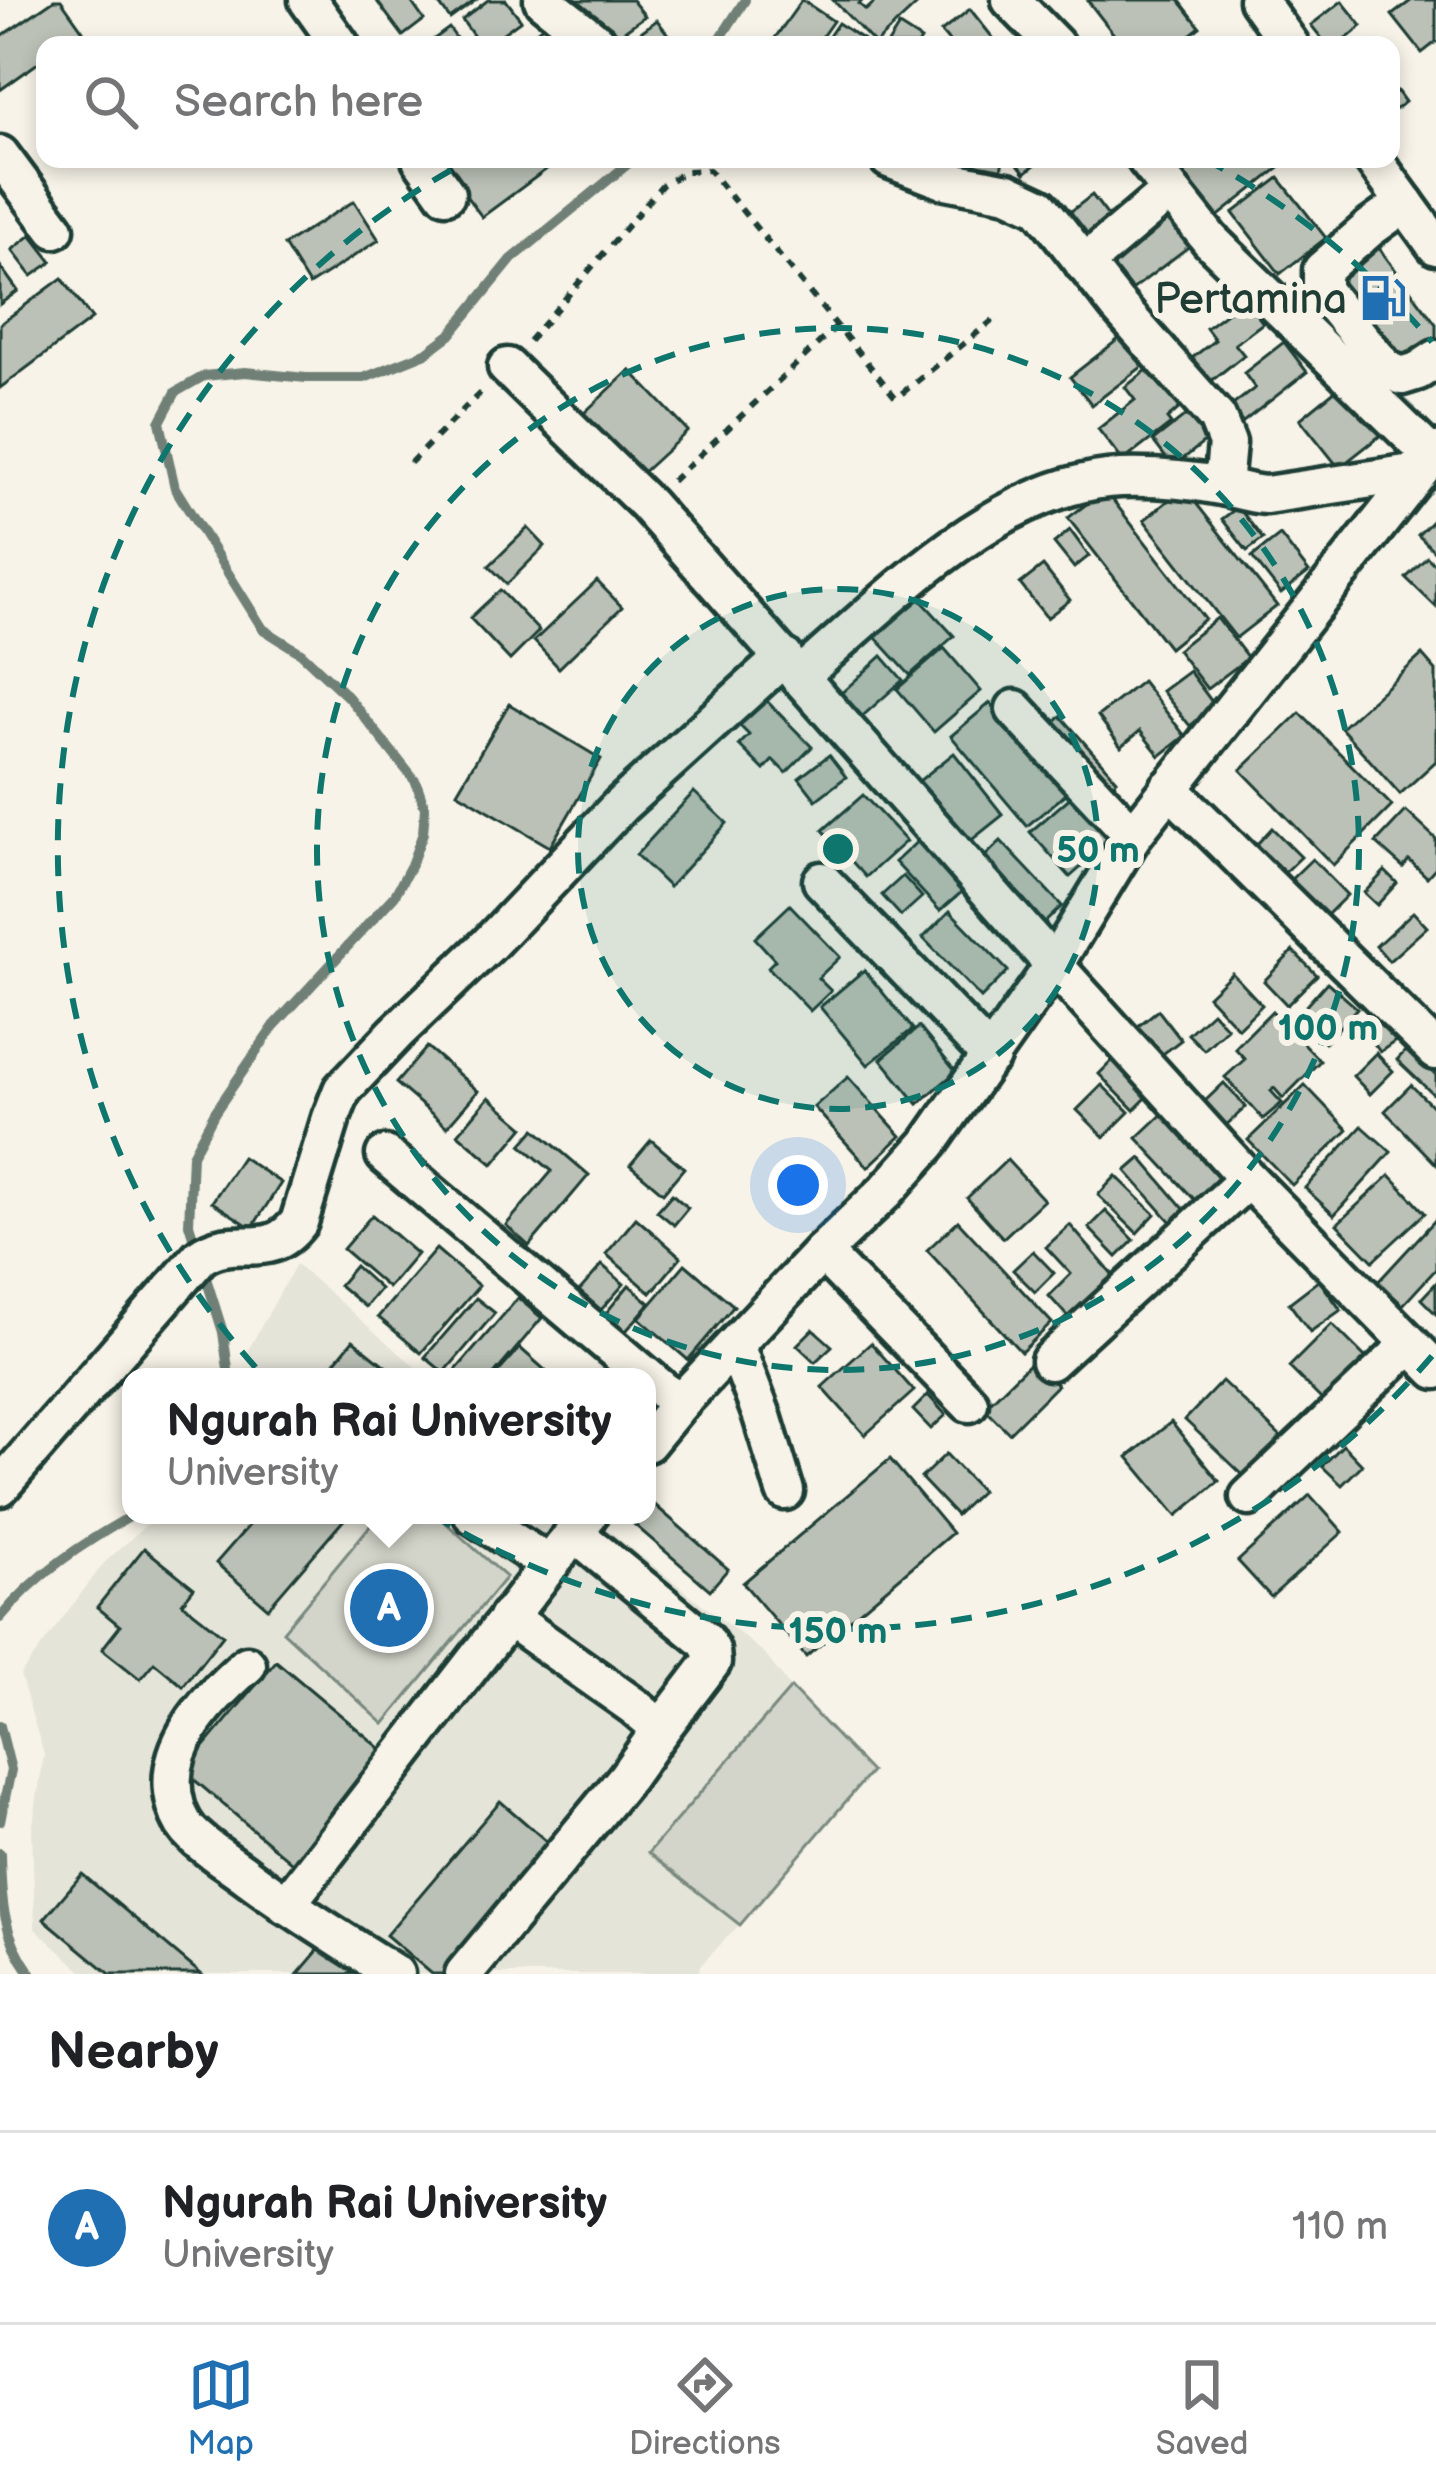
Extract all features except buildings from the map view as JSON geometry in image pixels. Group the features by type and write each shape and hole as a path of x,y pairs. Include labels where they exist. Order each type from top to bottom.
{"street":[{"path":"542,0 588,36"},
{"path":"1011,0 1046,36"},
{"path":"1258,0 1284,36"},
{"path":"0,155 55,229"},
{"path":"427,168 446,194"},
{"path":"907,168 1023,197 1040,207 1216,418 1226,443 1223,486"},
{"path":"1152,168 1210,240 1318,343 1429,460"},
{"path":"1380,168 1424,221"},
{"path":"1084,264 1170,190"},
{"path":"1424,221 1370,228 1322,270 1322,290 1386,369 1402,376 1436,359"},
{"path":"507,367 647,503 1248,1179 1436,1370"},
{"path":"0,1487 200,1256 224,1245 268,1245 289,1235 299,1222 342,1090 620,806 957,542 1061,488 1115,478 1280,494 1429,460"},
{"path":"656,1432 929,1143 1054,965 1133,835 1429,460"},
{"path":"1016,709 1133,835"},
{"path":"1169,788 1436,1052"},
{"path":"823,881 991,1057"},
{"path":"385,1155 636,1368"},
{"path":"1050,1361 1248,1179"},
{"path":"822,1252 969,1402"},
{"path":"735,1345 785,1491"},
{"path":"1249,1496 1409,1345"},
{"path":"656,1385 679,1404"},
{"path":"486,1524 548,1564"},
{"path":"286,1905 581,1524 705,1640 712,1662 627,1777 464,1974"},
{"path":"508,1617 661,1729"},
{"path":"247,1665 216,1694 182,1739 172,1768 171,1790 178,1814 192,1835 286,1905 395,1974"}],"path":[{"path":"410,463 507,367 662,185 687,171 709,170 896,398 997,317"},
{"path":"647,503 837,326"}],"shaded area":[{"path":"296,1264 417,1368 253,1368 248,1350"},
{"path":"147,1524 600,1524 763,1652 871,1772 700,1966 699,1974 85,1974 35,1929 32,1830 44,1755 20,1675 104,1563"},
{"path":"372,1524 447,1524 506,1577 384,1724 283,1631"},
{"path":"791,1688 871,1772 740,1925 648,1853"}],"waterway":[{"path":"722,36 745,0"},
{"path":"228,1368 223,1332 189,1224 192,1155 215,1112 274,1026 395,895 423,833 425,808 416,782 349,698 301,653 263,629 175,488 160,422 176,392 204,376 245,372 364,378 426,353 450,335 512,259 623,168"},
{"path":"0,1618 61,1561 122,1522"},
{"path":"0,1726 11,1770 0,1821"},
{"path":"0,1853 5,1916 14,1945 31,1974"}],"place":[{"name":"Pertamina","path":"1383,298"},
{"name":"Ngurah Rai University","path":"389,1608"}]}
